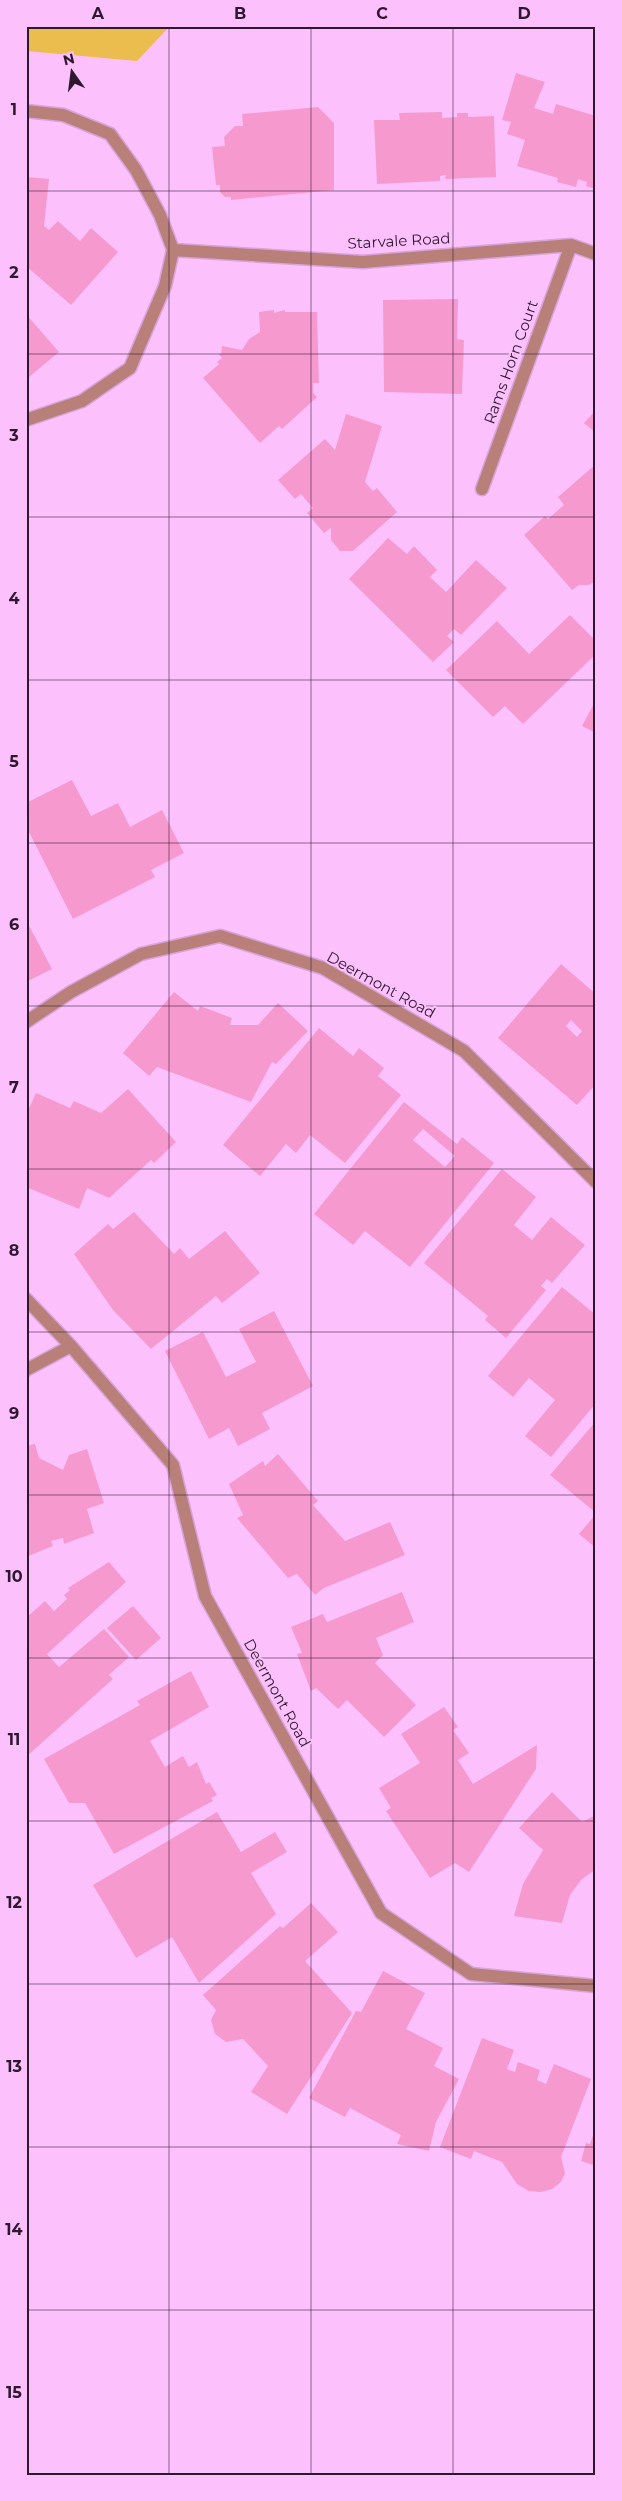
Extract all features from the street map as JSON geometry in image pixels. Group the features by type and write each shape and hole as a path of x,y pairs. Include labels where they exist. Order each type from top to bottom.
{"street":[{"path":"26,111 63,115 110,134 136,170 160,215 173,250 165,286 130,368 82,401 26,420"},
{"name":"Starvale Road","path":"173,250 363,262 571,245 596,254"},
{"name":"Rams Horn Court","path":"482,489 571,245"},
{"name":"Deermont Road","path":"26,1022 71,992 142,954 220,936 323,968 464,1051 596,1182"},
{"name":"Deermont Road","path":"26,1300 71,1346 173,1465 205,1596 380,1913 471,1974 596,1986"},
{"path":"26,1370 71,1346"}],"shaded area":[{"path":"26,26 170,26 137,61 26,51"}],"building":[{"path":"516,73 545,82 534,108 553,114 556,104 596,116 594,126 596,127 596,189 586,186 587,182 578,179 576,187 557,182 558,178 517,166 525,140 507,134 511,122 502,120"},
{"path":"318,107 334,123 334,190 231,200 231,197 225,197 220,192 220,185 216,185 212,147 225,146 224,137 235,126 243,126 242,114"},
{"path":"442,112 442,118 457,117 457,113 468,113 468,117 494,116 496,177 445,179 446,175 440,176 440,181 377,184 374,120 400,120 399,113"},
{"path":"26,177 49,179 44,226 49,230 58,221 80,241 91,228 118,252 71,305 26,266"},
{"path":"458,299 457,339 464,340 462,394 384,392 383,300"},
{"path":"274,310 274,313 285,310 285,312 317,312 319,383 313,383 313,393 317,397 282,429 279,426 260,443 203,378 219,364 217,362 222,358 218,353 221,354 222,346 242,350 249,339 260,332 259,312"},
{"path":"26,314 59,352 29,377 26,374"},
{"path":"596,410 596,433 584,423"},
{"path":"346,414 382,426 365,482 373,491 377,488 397,512 353,551 340,551 331,540 331,528 324,533 307,513 313,508 301,494 295,499 278,480 325,439 335,450"},
{"path":"596,464 595,581 589,585 579,585 572,590 524,535 545,516 548,519 564,505 558,497"},
{"path":"388,538 407,554 414,546 437,570 430,577 446,592 476,560 507,588 461,635 454,629 447,636 454,642 433,662 349,579"},
{"path":"570,615 596,641 596,654 523,724 505,706 493,717 446,670 497,621 529,654"},
{"path":"596,700 596,733 582,726"},
{"path":"72,780 91,816 118,803 130,827 162,810 184,853 151,870 155,877 73,919 26,826 26,803"},
{"path":"26,920 52,969 26,982"},
{"path":"561,964 596,994 596,1084 577,1105 498,1038","holes":["571,1020 582,1031 577,1037 566,1026"]},
{"path":"174,992 198,1011 200,1006 232,1018 230,1025 258,1025 278,1003 308,1031 276,1064 272,1062 251,1102 157,1067 149,1076 123,1053"},
{"path":"319,1028 353,1056 359,1048 384,1068 378,1076 401,1095 345,1163 310,1135 296,1153 286,1144 260,1176 223,1145"},
{"path":"128,1089 176,1142 154,1163 151,1160 109,1198 87,1188 79,1209 26,1187 26,1115 36,1093 70,1108 74,1101 101,1113"},
{"path":"404,1102 457,1144 462,1137 494,1163 410,1267 365,1231 353,1245 314,1214","holes":["423,1129 455,1156 445,1167 413,1140"]},
{"path":"502,1169 536,1197 514,1225 532,1240 551,1217 585,1245 552,1283 547,1279 541,1286 546,1290 506,1338 485,1320 488,1316 424,1263"},
{"path":"134,1212 174,1254 180,1248 189,1259 225,1231 260,1273 222,1303 216,1296 151,1349 113,1310 74,1254 108,1224 113,1229"},
{"path":"562,1287 596,1315 596,1403 551,1457 525,1436 555,1400 529,1378 513,1397 488,1376"},
{"path":"274,1311 313,1386 262,1413 270,1429 238,1446 229,1428 209,1439 165,1351 203,1332 226,1377 256,1362 239,1329"},
{"path":"596,1421 596,1513 550,1475"},
{"path":"35,1444 39,1458 63,1470 69,1455 87,1449 104,1503 87,1509 94,1533 64,1544 63,1538 51,1541 53,1546 26,1557 26,1446"},
{"path":"278,1454 318,1501 313,1505 345,1541 390,1522 405,1555 324,1588 315,1595 297,1574 288,1578 237,1518 243,1515 229,1484 263,1461 265,1466"},
{"path":"596,1514 596,1548 579,1534"},
{"path":"109,1562 126,1582 47,1654 59,1667 104,1629 129,1657 109,1675 113,1679 26,1757 26,1618 45,1601 54,1611 67,1599 64,1595 70,1590 68,1588"},
{"path":"402,1592 414,1622 376,1638 383,1655 375,1663 416,1705 384,1737 347,1700 338,1709 316,1688 311,1691 297,1654 302,1653 291,1627 323,1614 327,1622"},
{"path":"133,1606 161,1638 136,1660 107,1628"},
{"path":"191,1671 209,1707 150,1741 165,1767 183,1756 189,1767 197,1762 206,1784 209,1782 217,1795 211,1798 213,1801 114,1854 85,1803 69,1803 44,1759 140,1705 137,1701"},
{"path":"444,1707 458,1727 453,1730 469,1753 458,1760 473,1784 537,1745 536,1769 469,1872 455,1863 430,1878 386,1811 391,1808 379,1788 420,1763 401,1734"},
{"path":"552,1792 582,1822 596,1815 596,1869 581,1880 570,1895 562,1923 514,1916 523,1884 543,1850 519,1828"},
{"path":"217,1812 241,1852 275,1832 287,1852 251,1873 276,1914 199,1983 172,1937 136,1958 93,1885"},
{"path":"311,1903 338,1932 305,1961 352,2013 287,2114 251,2092 268,2066 243,2039 226,2042 215,2034 211,2020 216,2010 203,1995 280,1926 283,1928"},
{"path":"383,1971 425,1993 406,2029 443,2048 434,2066 459,2079 436,2122 429,2151 397,2144 401,2135 350,2108 345,2117 309,2098 356,2011 361,2012"},
{"path":"482,2038 514,2050 507,2069 515,2072 518,2062 540,2070 537,2080 546,2084 554,2064 591,2079 561,2157 565,2173 561,2182 552,2189 541,2192 529,2191 517,2184 502,2162 474,2151 471,2159 440,2147"},
{"path":"596,2126 596,2166 581,2161 586,2143 590,2144"}]}
